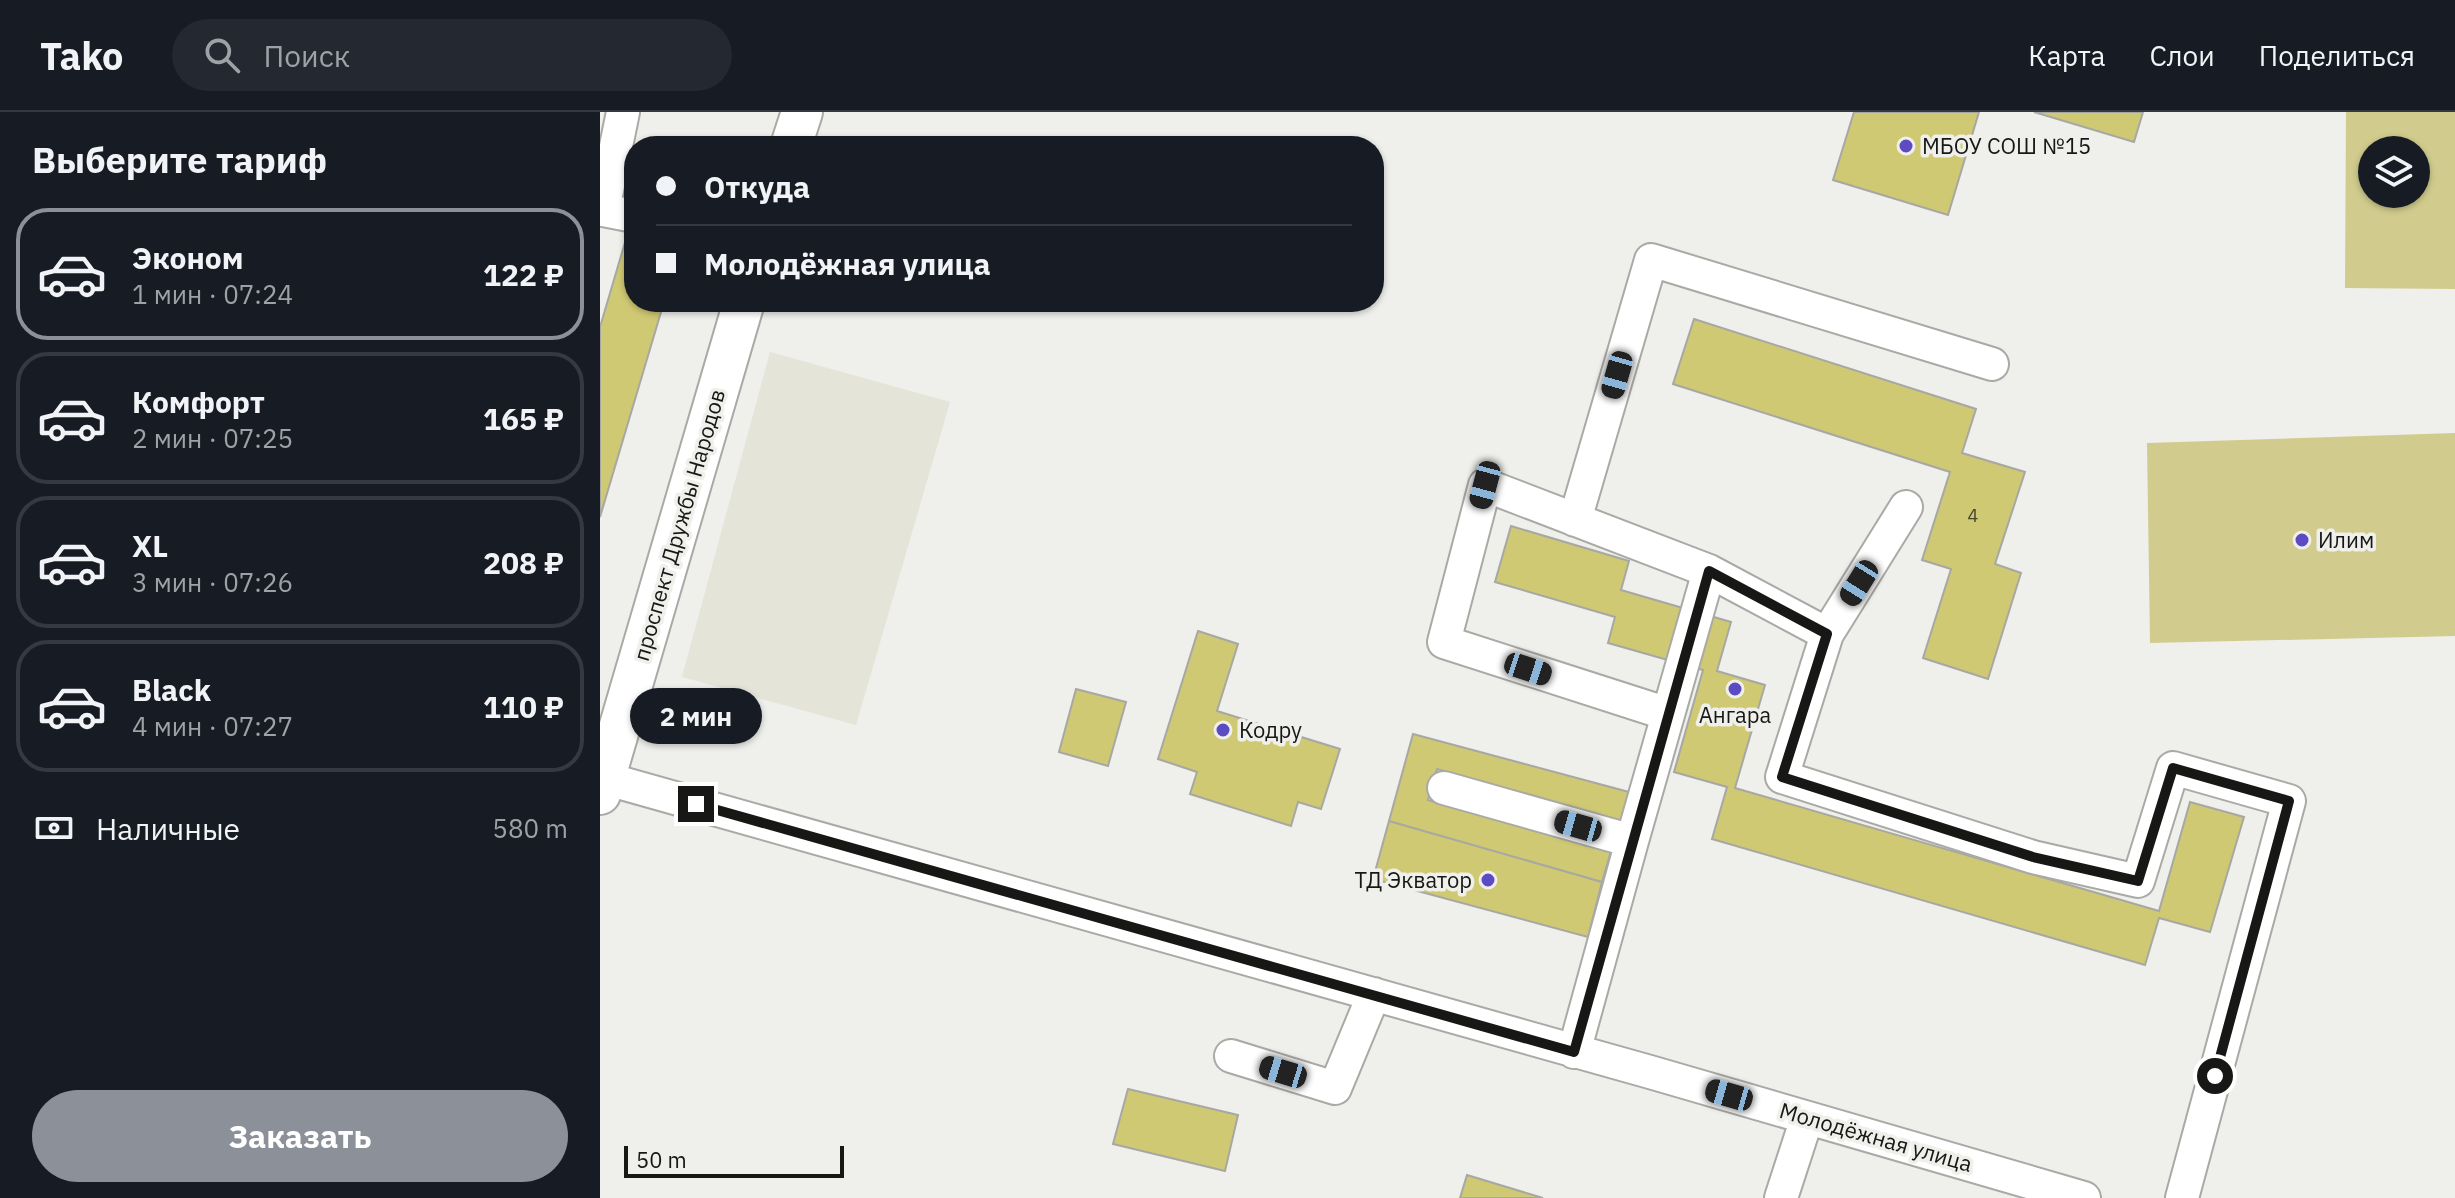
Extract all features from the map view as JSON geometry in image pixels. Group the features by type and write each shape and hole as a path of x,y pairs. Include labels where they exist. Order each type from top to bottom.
{"main road":[{"path":"794,136 802,112"},
{"name":"проспект Дружбы Народов","path":"601,782 741,312"}],"street":[{"path":"612,216 606,168 623,112"},
{"path":"1575,520 1651,260 1992,364"},
{"path":"1668,714 1444,642 1485,485 1709,571 1827,634"},
{"path":"1906,507 1827,634 1782,777 2033,857 2138,881 2173,768 2289,801 2182,1198"},
{"path":"1574,1052 1709,571"},
{"name":"Молодёжная улица","path":"601,782 1374,994 2084,1198"},
{"path":"1444,788 1632,841"},
{"path":"1231,1056 1335,1088 1374,994"},
{"path":"1781,1198 1807,1118"}],"shaded area":[{"path":"2346,112 2455,112 2455,289 2345,288"},
{"path":"770,352 950,402 856,725 682,677"},
{"name":"Илим","path":"2455,433 2455,636 2150,643 2147,443"}],"building":[{"name":"МБОУ СОШ №15","path":"1854,112 1979,112 1948,215 1833,180"},
{"name":"МБОУ СОШ №15","path":"2034,112 2143,112 2134,142"},
{"path":"624,246 624,312 661,312 600,517 600,327"},
{"path":"1694,319 1976,409 1962,453 2025,472 1995,564 2021,573 1988,679 1923,658 1951,569 1922,560 1950,472 1673,384"},
{"path":"1511,526 1629,561 1621,590 1731,622 1717,671 1765,685 1735,788 2159,911 2190,802 2244,817 2210,932 2159,918 2145,965 1712,839 1727,787 1674,772 1703,670 1608,643 1615,617 1495,582"},
{"name":"Кодру","path":"1198,631 1238,644 1217,711 1340,749 1321,809 1298,802 1291,826 1190,794 1197,772 1158,759"},
{"path":"1076,689 1126,702 1108,766 1059,752"},
{"path":"1413,734 1629,792 1621,822 1437,769 1428,800 1611,851 1602,882 1389,821"},
{"name":"ТД Экватор","path":"1389,821 1602,882 1588,937 1373,879"},
{"path":"1128,1089 1238,1115 1225,1171 1113,1144"},
{"path":"1467,1175 1543,1198 1460,1198"}],"place":[{"name":"МБОУ СОШ №15","path":"1906,146"},
{"name":"Илим","path":"2302,540"},
{"name":"Ангара","path":"1735,689"},
{"name":"Кодру","path":"1223,730"},
{"name":"ТД Экватор","path":"1488,880"}],"route":[{"path":"696,804 1574,1052 1709,571 1827,634 1782,777 2033,857 2138,881 2173,768 2289,801 2215,1076"}]}
